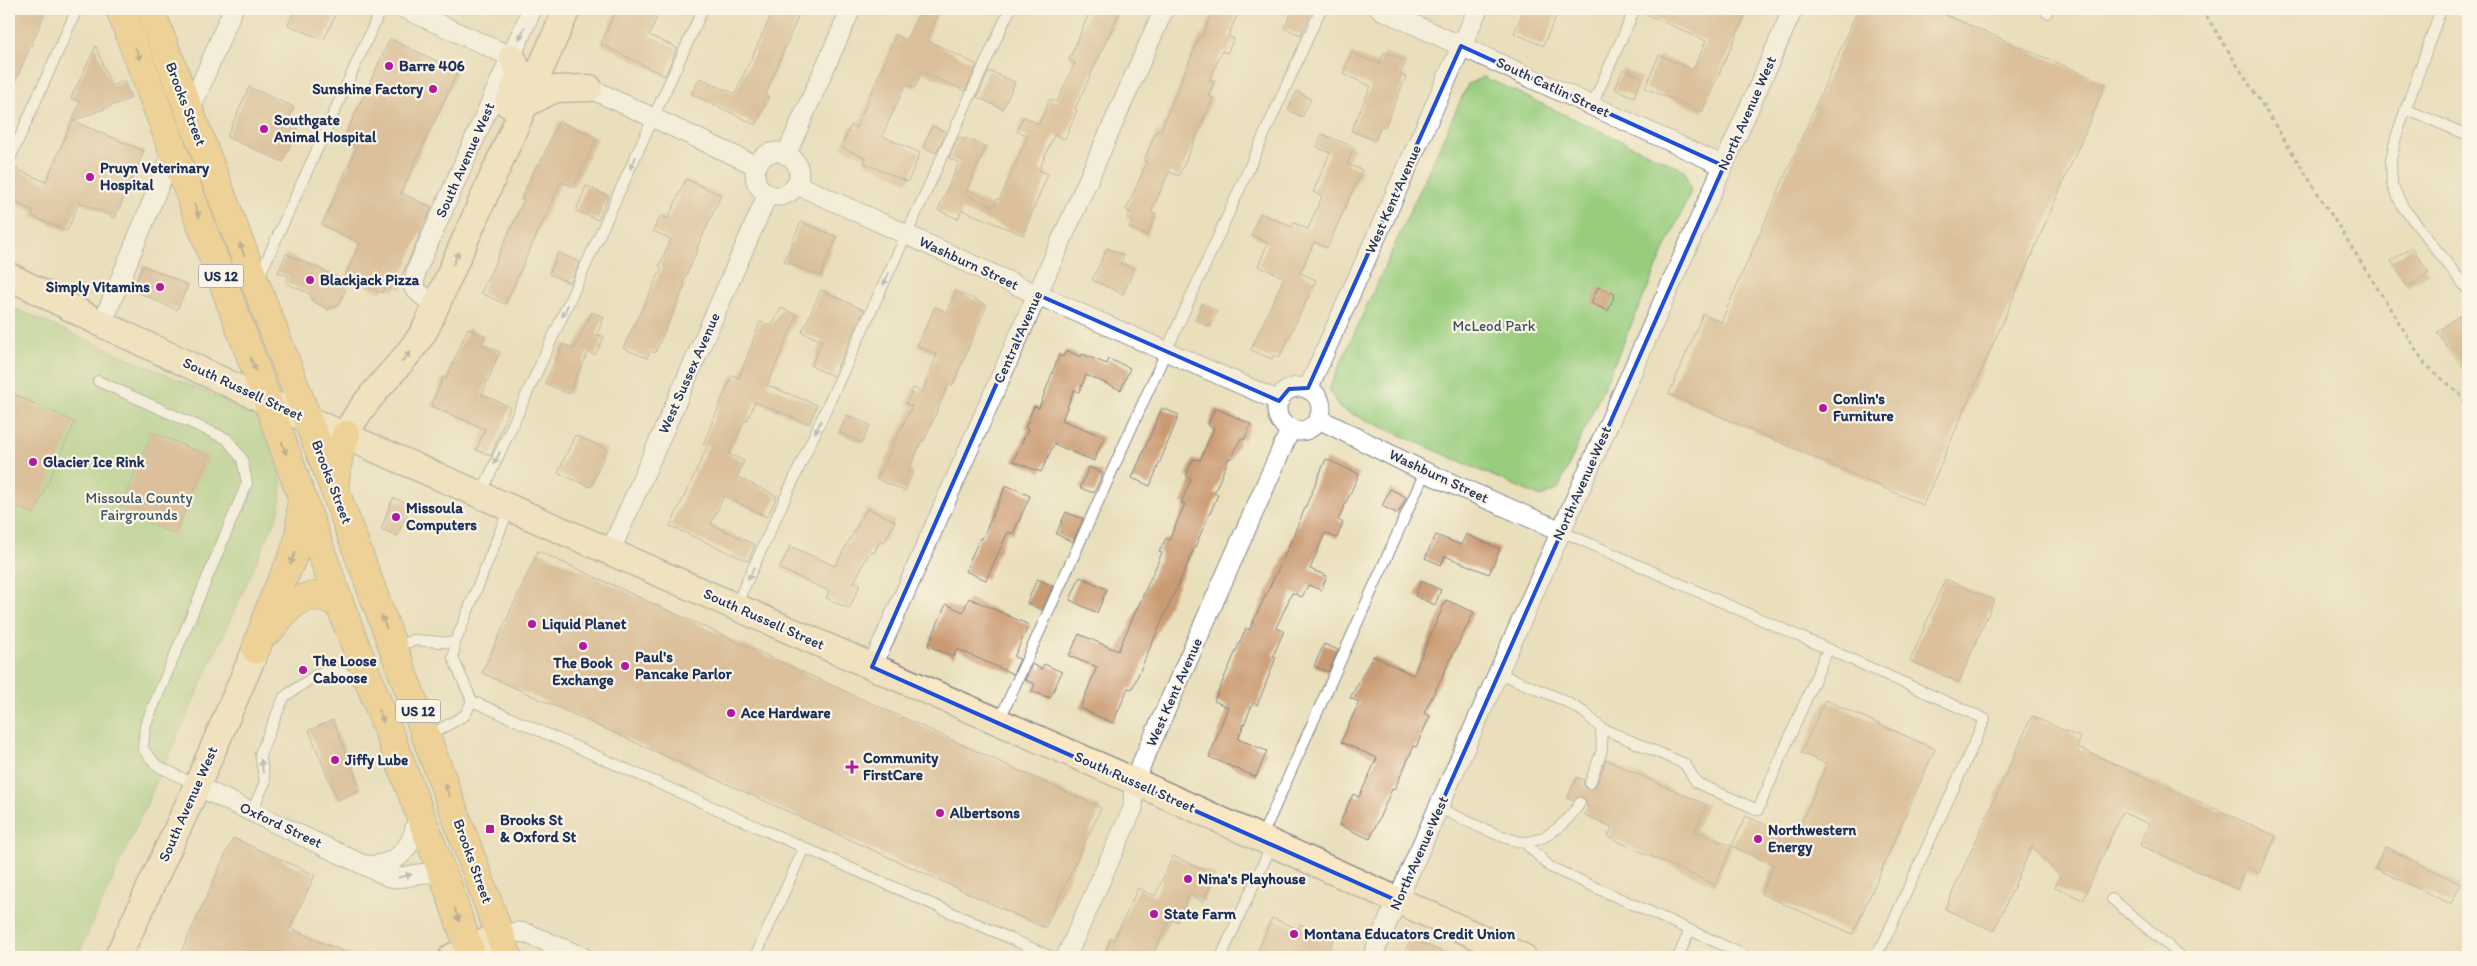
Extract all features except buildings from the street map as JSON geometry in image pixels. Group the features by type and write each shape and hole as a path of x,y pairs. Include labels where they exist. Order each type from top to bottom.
{"highway":[{"name":"Brooks Street","path":"120,9 268,402 300,493 330,601 370,686 446,882 464,954"},
{"name":"Brooks Street","path":"150,9 308,419 504,946"},
{"path":"334,488 339,454 346,436"},
{"path":"256,649 270,607 294,559 299,542 300,493"},
{"path":"256,649 291,605 307,597 330,601"}],"main road":[{"path":"346,436 360,408 417,344 567,9"},
{"path":"554,40 555,55 564,69 589,88"},
{"path":"483,198 487,153 520,75 512,57"},
{"path":"525,104 555,89 589,88"},
{"name":"South Russell Street","path":"9,276 102,324 268,402 1134,781 1523,957"},
{"name":"South Avenue West","path":"118,957 197,786 256,649"},
{"name":"US 12","path":"464,954 504,946"}],"street":[{"path":"189,113 233,9"},
{"path":"405,9 512,57"},
{"name":"South Avenue West","path":"436,303 426,299 414,288 416,271 532,9"},
{"path":"786,154 851,9"},
{"name":"Central Avenue","path":"872,666 1164,9"},
{"name":"South Catlin Street","path":"1380,9 1724,166"},
{"name":"West Kent Avenue","path":"1308,389 1478,9"},
{"name":"North Avenue West","path":"1372,957 1793,9"},
{"path":"589,88 757,166"},
{"path":"102,324 174,149"},
{"path":"774,153 786,154 795,161 798,168 799,176 796,184 787,194 780,196 768,194 759,188 756,181 757,166 767,155 774,153"},
{"name":"Washburn Street","path":"796,184 1036,294 1279,401"},
{"name":"West Sussex Avenue","path":"610,552 768,194"},
{"path":"1297,387 1308,389 1317,396 1320,402 1319,419 1309,428 1302,431 1290,428 1282,422 1278,415 1279,401 1289,389 1297,387"},
{"name":"Washburn Street","path":"1319,419 1425,472 1561,531"},
{"name":"West Kent Avenue","path":"1066,957 1132,808 1134,781 1290,428"},
{"name":"Oxford Street","path":"197,786 389,877 397,878 419,872 434,874 446,882"},
{"path":"366,865 384,864 404,853 413,837 418,811"},
{"path":"504,946 518,932 526,933 583,957"}],"lane":[{"path":"9,161 77,9"},
{"path":"256,285 381,9"},
{"path":"480,495 703,9"},
{"path":"736,607 1010,9"},
{"path":"999,722 1165,350 1321,9"},
{"path":"1592,105 1635,9"},
{"path":"2441,9 2405,109 2391,160 2392,185 2403,207 2468,290"},
{"path":"2405,109 2468,135"},
{"path":"98,381 227,439 242,458 247,483 145,726 143,749 156,765 197,786"},
{"path":"1221,957 1266,841 1425,472"},
{"path":"509,508 455,643 453,658 472,701 1052,957"},
{"path":"1561,531 1985,719 1883,944 1873,957"},
{"path":"394,648 414,640 455,643"},
{"path":"1498,673 1561,699 1584,712 1601,728 1685,764 1697,783 1758,810 1828,649"},
{"path":"252,811 265,782 260,754 284,697 316,675 330,671 342,673 370,686"},
{"path":"427,737 464,715 472,701"},
{"path":"1590,783 1602,750 1601,728"},
{"path":"1524,842 1543,838 1570,818 1580,803"},
{"path":"1439,808 1524,842 1550,867 1744,955"},
{"path":"755,957 804,848"},
{"path":"2112,899 2182,957"},
{"path":"1678,957 1690,930"}],"path":[{"path":"2202,9 2425,364 2460,394 2468,408"}],"highlighted area":[{"path":"1461,46 1724,166 1398,901 872,667 1036,294 1279,401 1289,389 1308,388"}],"green space":[{"name":"McLeod Park","path":"1484,77 1684,170 1691,191 1558,489 1541,497 1339,408 1329,389 1468,84"},
{"name":"Missoula County Fairgrounds","path":"9,306 254,413 268,431 282,483 279,512 77,957 9,957"}],"place":[{"name":"Barre 406","path":"389,66"},
{"name":"Sunshine Factory","path":"433,89"},
{"name":"Southgate Animal Hospital","path":"264,129"},
{"name":"Pruyn Veterinary Hospital","path":"90,177"},
{"name":"Blackjack Pizza","path":"310,280"},
{"name":"Simply Vitamins","path":"160,287"},
{"name":"Conlin's Furniture","path":"1823,408"},
{"name":"Glacier Ice Rink","path":"33,462"},
{"name":"Missoula Computers","path":"396,517"},
{"name":"Liquid Planet","path":"532,624"},
{"name":"The Book Exchange","path":"583,646"},
{"name":"Paul's Pancake Parlor","path":"625,666"},
{"name":"The Loose Caboose","path":"303,670"},
{"name":"Ace Hardware","path":"731,713"},
{"name":"Jiffy Lube","path":"335,760"},
{"name":"Community FirstCare","path":"852,767"},
{"name":"Albertsons","path":"940,813"},
{"name":"Brooks St & Oxford St","path":"490,829"},
{"name":"Northwestern Energy","path":"1758,839"},
{"name":"Nina's Playhouse","path":"1188,879"},
{"name":"State Farm","path":"1154,914"},
{"name":"Montana Educators Credit Union","path":"1294,934"}]}
